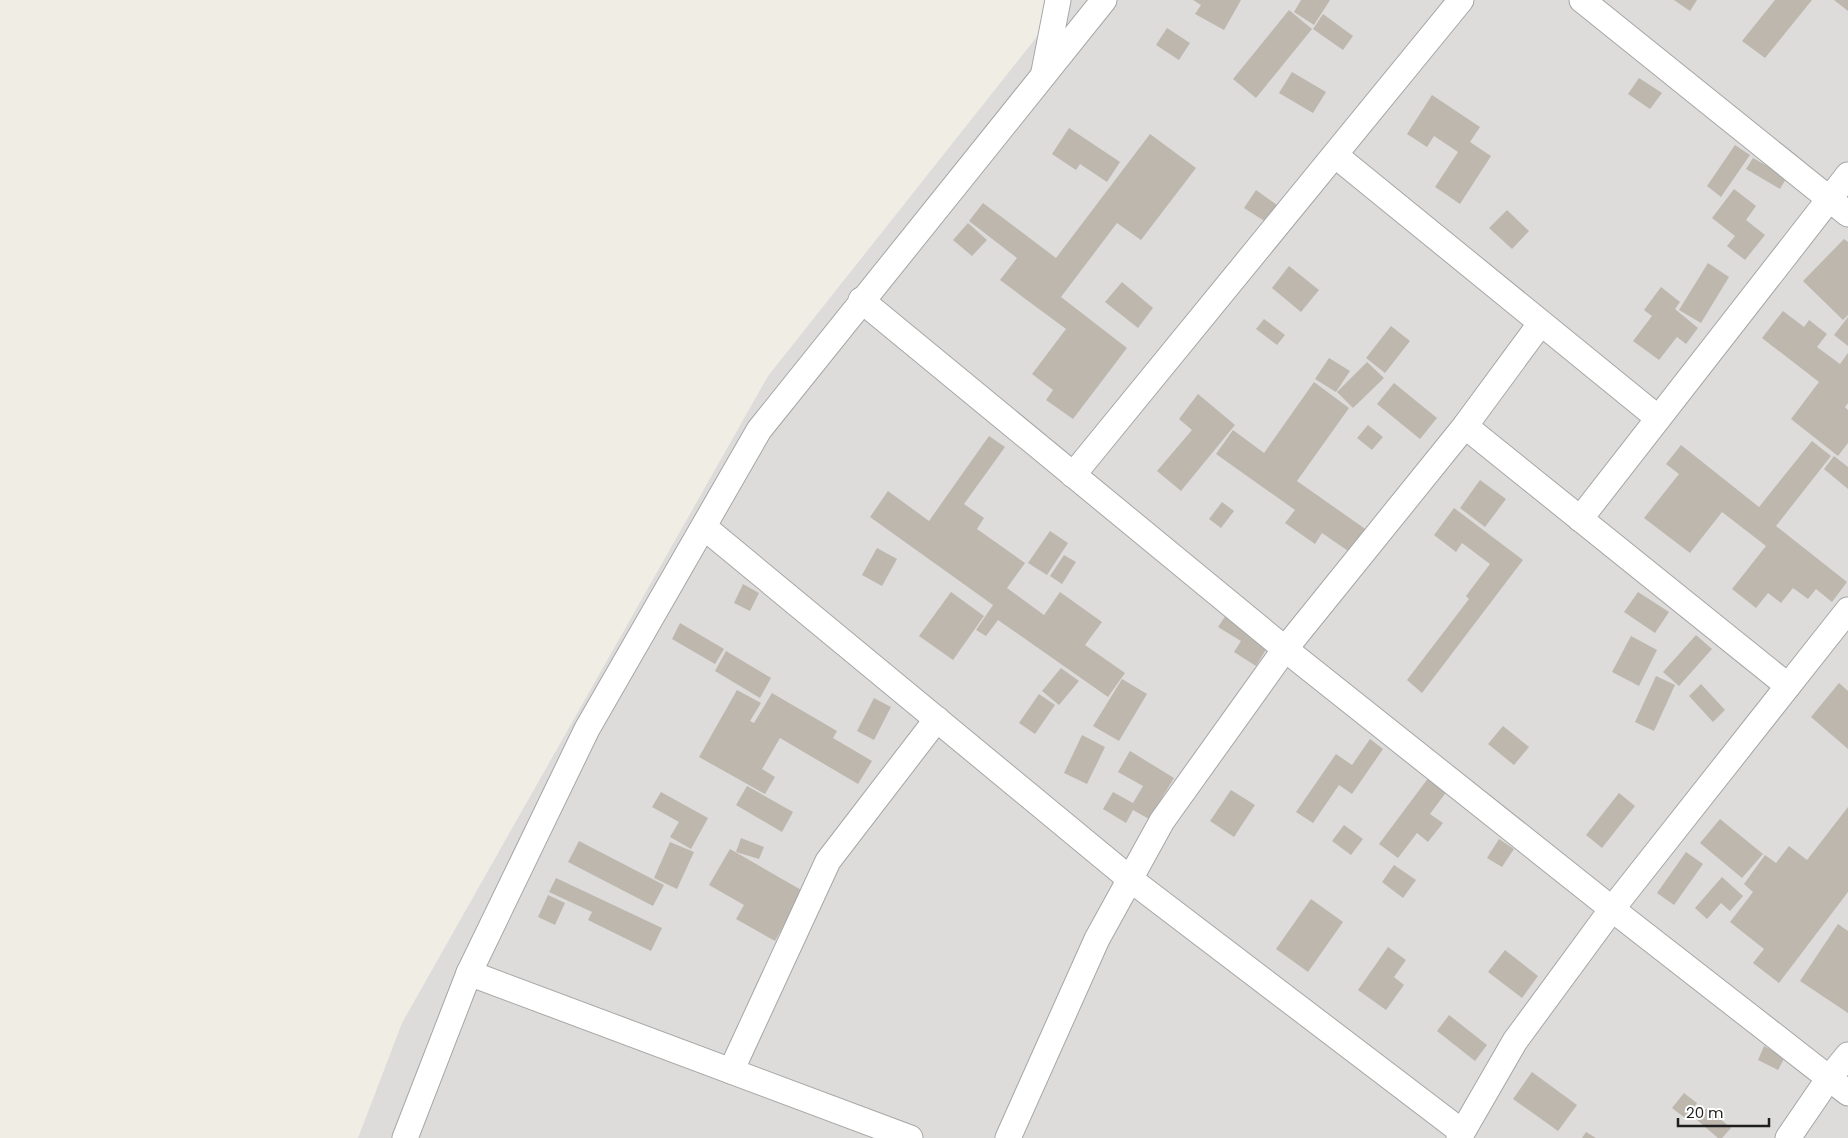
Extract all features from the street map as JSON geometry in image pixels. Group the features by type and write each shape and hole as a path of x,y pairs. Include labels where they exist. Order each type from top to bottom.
{"street":[{"path":"1044,74 1058,0"},
{"path":"404,1138 469,973 587,729 759,430 1104,0"},
{"path":"1073,475 1461,0"},
{"path":"1582,0 1839,206"},
{"path":"1334,154 1540,324 1658,418"},
{"path":"1580,519 1658,418 1839,206 1848,175"},
{"path":"862,300 1285,649 1612,909 1839,1085"},
{"path":"1008,1138 1097,939 1162,821 1285,649 1465,426 1540,324"},
{"path":"1465,426 1788,686"},
{"path":"704,527 1130,878 1460,1135 1515,1042 1612,909 1848,610"},
{"path":"731,1071 828,861 937,719"},
{"path":"469,973 910,1138"},
{"path":"1788,1138 1839,1085 1848,1055"}],"shaded area":[{"path":"1066,0 1848,0 1848,1138 358,1138 402,1023 768,376"}],"building":[{"path":"1193,0 1241,0 1224,30 1195,14 1201,5"},
{"path":"1301,0 1330,0 1314,25 1294,12"},
{"path":"1674,0 1697,0 1690,11"},
{"path":"1775,0 1812,0 1765,58 1742,41"},
{"path":"1834,0 1848,0 1848,11"},
{"path":"1289,10 1312,29 1256,98 1233,79"},
{"path":"1323,14 1353,36 1343,50 1313,29"},
{"path":"1167,28 1190,43 1179,60 1156,45"},
{"path":"1292,72 1326,92 1313,113 1279,93"},
{"path":"1639,78 1662,93 1650,109 1628,94"},
{"path":"1432,95 1480,127 1470,142 1491,156 1460,204 1435,187 1458,152 1434,136 1427,147 1407,134"},
{"path":"1069,128 1120,162 1107,182 1080,164 1076,170 1052,154"},
{"path":"1150,134 1196,168 1141,240 1117,223 1061,297 1127,348 1073,419 1046,400 1053,390 1032,374 1066,329 1000,280 1017,258 969,221 983,203 1056,258"},
{"path":"1735,145 1750,155 1721,197 1707,186"},
{"path":"1753,158 1787,177 1780,189 1746,169"},
{"path":"1734,189 1756,206 1746,220 1765,235 1745,260 1727,246 1735,236 1712,218"},
{"path":"1256,190 1277,205 1266,222 1244,208"},
{"path":"1507,210 1529,231 1512,249 1489,228"},
{"path":"968,223 987,240 972,256 953,240"},
{"path":"1844,239 1848,242 1848,315 1843,320 1803,281"},
{"path":"1708,263 1729,277 1701,323 1679,310"},
{"path":"1289,266 1319,290 1301,312 1272,288"},
{"path":"1122,282 1153,308 1138,328 1105,302"},
{"path":"1661,287 1680,302 1675,309 1698,328 1686,344 1677,337 1659,360 1633,341 1652,316 1644,310"},
{"path":"1783,311 1804,327 1809,320 1827,334 1817,347 1840,364 1848,353 1848,403 1845,407 1848,410 1848,443 1838,456 1791,419 1819,382 1762,338"},
{"path":"1848,317 1848,346 1834,335"},
{"path":"1264,319 1285,335 1277,345 1256,329"},
{"path":"1391,326 1410,341 1385,373 1366,358"},
{"path":"1329,358 1350,371 1336,392 1315,379"},
{"path":"1367,362 1384,378 1353,408 1337,392"},
{"path":"1314,382 1349,408 1297,481 1371,533 1354,555 1322,533 1315,544 1285,523 1295,510 1216,454 1233,430 1264,453"},
{"path":"1394,383 1437,418 1420,439 1377,404"},
{"path":"1198,394 1235,425 1181,491 1157,471 1192,430 1179,419"},
{"path":"1368,425 1383,437 1372,450 1357,438"},
{"path":"989,436 1005,447 964,504 984,518 977,529 1025,563 1007,588 1044,615 1060,592 1102,622 1085,645 1125,673 1108,697 998,620 986,636 976,630 993,605 870,517 888,491 929,521"},
{"path":"1812,441 1831,456 1776,526 1847,582 1832,602 1816,589 1808,599 1793,588 1781,603 1768,593 1756,608 1732,589 1766,546 1722,512 1690,553 1644,518 1679,474 1666,464 1681,445 1759,507"},
{"path":"1834,456 1848,467 1848,489 1824,469"},
{"path":"1480,480 1506,499 1485,527 1460,508"},
{"path":"1222,502 1234,511 1221,528 1209,519"},
{"path":"1454,508 1523,560 1422,693 1407,680 1469,599 1466,596 1490,564 1462,543 1456,552 1434,535"},
{"path":"1050,531 1068,543 1047,575 1028,563"},
{"path":"877,548 897,559 882,586 862,575"},
{"path":"1064,555 1076,562 1062,584 1050,576"},
{"path":"743,584 759,593 750,611 734,603"},
{"path":"951,592 984,616 953,660 919,636"},
{"path":"1638,592 1669,612 1655,633 1624,612"},
{"path":"1226,615 1270,643 1256,666 1234,652 1241,641 1218,627"},
{"path":"680,623 724,649 715,664 672,639"},
{"path":"1696,635 1712,649 1679,686 1663,672"},
{"path":"1631,636 1657,650 1639,686 1612,672"},
{"path":"726,651 771,678 760,698 715,671"},
{"path":"1061,668 1079,681 1059,705 1042,691"},
{"path":"1656,676 1675,685 1654,731 1635,722"},
{"path":"1122,679 1147,694 1119,741 1093,726"},
{"path":"1839,683 1848,691 1848,749 1811,717"},
{"path":"1701,684 1725,710 1713,722 1689,696"},
{"path":"737,690 761,703 750,721 754,723 772,693 837,731 833,738 872,761 858,784 780,738 762,769 775,777 765,794 699,757"},
{"path":"1039,694 1055,705 1035,734 1019,723"},
{"path":"874,698 891,707 874,740 857,731"},
{"path":"1503,726 1529,747 1514,765 1488,744"},
{"path":"1082,735 1105,747 1087,784 1064,773"},
{"path":"1370,739 1383,749 1352,794 1339,785 1313,823 1296,812 1336,754 1352,765"},
{"path":"1130,751 1174,778 1149,819 1133,810 1126,823 1103,809 1113,792 1133,803 1143,786 1118,772"},
{"path":"1429,777 1447,791 1430,814 1443,823 1428,842 1417,833 1398,858 1379,844"},
{"path":"747,786 793,812 782,832 736,805"},
{"path":"1231,790 1255,805 1234,837 1210,821"},
{"path":"661,792 708,818 691,849 670,837 679,822 652,807"},
{"path":"1619,793 1635,806 1602,848 1586,835"},
{"path":"1848,807 1848,892 1779,983 1753,963 1764,949 1730,922 1753,892 1744,884 1765,855 1776,863 1789,846 1807,860"},
{"path":"1720,819 1763,854 1742,878 1700,843"},
{"path":"1344,825 1363,839 1351,855 1332,841"},
{"path":"741,838 764,847 759,859 736,852"},
{"path":"1499,839 1514,849 1502,867 1487,858"},
{"path":"579,841 664,885 653,906 568,862"},
{"path":"670,842 694,852 677,889 654,878"},
{"path":"730,849 803,891 775,941 736,919 744,905 709,885"},
{"path":"1686,852 1703,864 1674,905 1657,893"},
{"path":"1394,865 1416,880 1403,898 1382,882"},
{"path":"1722,877 1743,896 1730,911 1721,903 1707,919 1695,908"},
{"path":"556,878 662,928 651,951 588,920 592,912 549,892"},
{"path":"548,895 565,903 555,925 538,917"},
{"path":"1311,899 1343,922 1308,972 1276,949"},
{"path":"1838,924 1848,931 1848,1013 1800,981"},
{"path":"1388,947 1406,960 1394,977 1404,985 1386,1010 1358,990"},
{"path":"1505,950 1538,976 1522,998 1488,972"},
{"path":"1449,1015 1487,1045 1475,1061 1437,1031"},
{"path":"1764,1046 1785,1057 1778,1070 1758,1060"},
{"path":"1532,1072 1577,1105 1558,1131 1513,1099"},
{"path":"1684,1093 1697,1103 1685,1118 1672,1108"},
{"path":"1707,1108 1731,1128 1722,1138 1718,1138 1697,1120"},
{"path":"1586,1132 1596,1138 1582,1138"}]}
